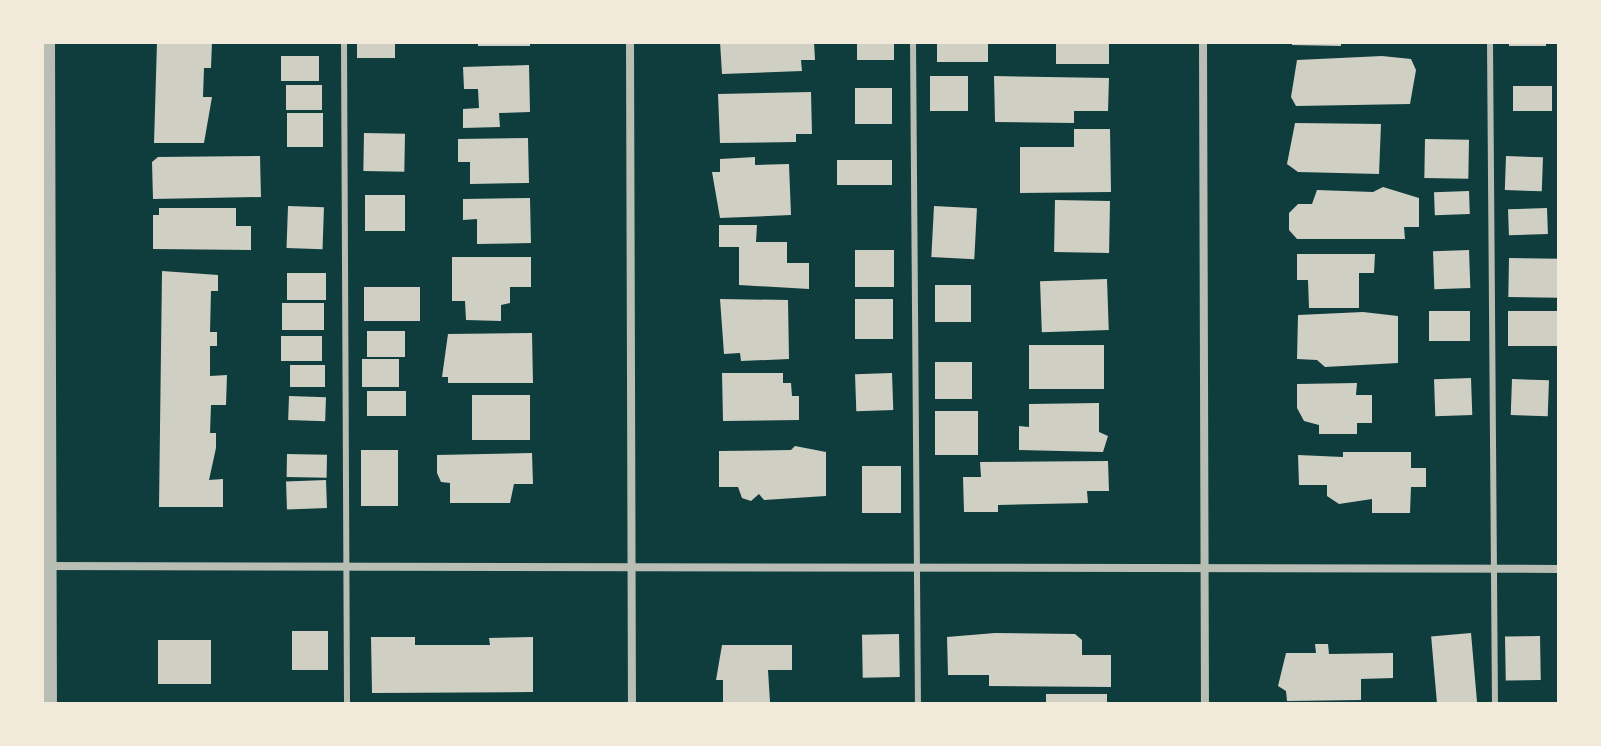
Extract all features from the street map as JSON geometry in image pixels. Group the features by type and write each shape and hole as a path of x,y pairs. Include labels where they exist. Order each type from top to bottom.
{"street":[{"path":"48,42 45,566 50,704"},
{"path":"630,42 632,704"},
{"path":"1203,42 1205,704"},
{"path":"45,566 1559,569"}],"lane":[{"path":"344,42 347,704"},
{"path":"913,42 918,704"},
{"path":"1490,42 1495,704"}],"building":[{"path":"157,42 212,42 211,68 204,68 203,97 212,97 204,143 154,143"},
{"path":"357,42 395,42 395,58 357,58"},
{"path":"478,42 530,42 530,46 478,46"},
{"path":"720,42 814,42 815,60 801,60 802,71 722,74"},
{"path":"857,42 894,42 894,60 857,60"},
{"path":"937,42 988,42 988,62 937,62"},
{"path":"1056,42 1109,42 1109,64 1056,64"},
{"path":"1292,42 1341,42 1341,46 1292,45"},
{"path":"1509,42 1546,42 1546,46 1509,46"},
{"path":"281,56 319,56 319,81 281,81"},
{"path":"1382,56 1411,59 1416,70 1410,104 1296,106 1291,97 1297,60"},
{"path":"529,65 530,112 499,113 500,127 463,128 463,109 479,108 478,89 464,89 463,67"},
{"path":"930,76 968,76 968,111 930,111"},
{"path":"994,76 1109,78 1108,111 1074,111 1074,123 995,122"},
{"path":"286,85 322,85 322,110 286,110"},
{"path":"1513,86 1552,86 1552,111 1513,111"},
{"path":"855,88 892,88 892,124 855,124"},
{"path":"811,92 812,134 796,134 796,142 720,143 718,94"},
{"path":"287,113 323,113 323,147 287,147"},
{"path":"1295,123 1381,124 1379,174 1298,172 1287,164"},
{"path":"1074,129 1110,129 1111,192 1020,193 1020,147 1074,147"},
{"path":"364,133 405,134 404,172 363,171"},
{"path":"528,138 529,183 470,184 470,162 458,162 458,139"},
{"path":"1425,139 1469,140 1468,179 1424,178"},
{"path":"260,156 261,197 153,199 152,162 158,157"},
{"path":"1506,156 1543,157 1542,191 1505,190"},
{"path":"755,157 755,165 789,164 791,215 720,218 712,172 720,172 720,159"},
{"path":"837,160 892,160 892,185 837,185"},
{"path":"1383,187 1419,198 1419,227 1404,227 1405,239 1297,239 1289,230 1289,213 1298,204 1312,204 1317,190 1373,192"},
{"path":"1469,191 1470,214 1435,215 1434,192"},
{"path":"365,195 405,195 405,231 365,231"},
{"path":"530,198 531,243 477,244 477,219 463,220 463,199"},
{"path":"1055,200 1110,201 1109,253 1054,252"},
{"path":"288,206 324,207 323,249 287,248"},
{"path":"934,206 977,208 974,259 931,257"},
{"path":"159,208 236,208 236,226 251,226 251,250 153,249 153,215 159,215"},
{"path":"1547,208 1548,234 1509,235 1508,209"},
{"path":"719,225 757,225 756,242 787,242 787,263 809,263 809,289 739,285 739,247 719,247"},
{"path":"855,250 894,250 894,287 855,287"},
{"path":"1469,250 1470,288 1434,289 1433,251"},
{"path":"1297,254 1375,254 1374,273 1359,273 1359,308 1309,308 1308,280 1297,280"},
{"path":"452,257 531,257 531,287 510,287 510,303 501,305 501,321 466,320 465,301 452,301"},
{"path":"1509,258 1559,259 1558,298 1508,297"},
{"path":"162,271 218,275 218,291 211,291 210,332 217,332 217,346 210,346 210,376 227,375 226,405 211,405 210,433 216,433 216,448 209,480 223,479 223,507 159,507"},
{"path":"287,273 326,273 326,300 287,300"},
{"path":"1107,279 1109,330 1042,332 1040,281"},
{"path":"935,285 971,285 971,322 935,322"},
{"path":"364,287 420,287 420,321 364,321"},
{"path":"720,299 788,300 789,359 741,361 740,353 724,354"},
{"path":"855,299 893,299 893,339 855,339"},
{"path":"282,303 324,303 324,330 282,330"},
{"path":"1429,311 1470,311 1470,341 1429,341"},
{"path":"1508,311 1559,311 1559,346 1508,346"},
{"path":"1363,312 1398,316 1398,363 1325,367 1317,360 1297,359 1298,315"},
{"path":"367,331 405,331 405,357 367,357"},
{"path":"532,333 533,383 448,383 448,377 442,377 448,334"},
{"path":"281,336 322,336 322,361 281,361"},
{"path":"1029,345 1104,345 1104,389 1029,389"},
{"path":"362,359 399,359 399,387 362,387"},
{"path":"935,362 972,362 972,399 935,399"},
{"path":"290,365 325,365 325,387 290,387"},
{"path":"722,373 783,373 783,383 791,383 792,396 799,396 799,420 723,421"},
{"path":"892,373 893,410 856,411 855,374"},
{"path":"1471,378 1472,415 1435,416 1434,379"},
{"path":"1512,379 1549,380 1548,416 1511,415"},
{"path":"1357,383 1356,395 1372,395 1372,423 1357,423 1357,434 1319,434 1319,425 1304,421 1297,408 1297,384"},
{"path":"367,391 406,391 406,416 367,416"},
{"path":"472,395 530,395 530,440 472,440"},
{"path":"289,396 326,397 325,421 288,420"},
{"path":"1099,403 1099,432 1108,436 1103,452 1019,450 1019,426 1029,427 1029,404"},
{"path":"935,411 978,411 978,455 935,455"},
{"path":"795,446 826,452 826,496 764,500 759,494 751,501 742,498 738,487 719,487 719,451 791,450"},
{"path":"361,450 398,450 398,506 361,506"},
{"path":"1343,452 1411,452 1411,468 1426,468 1426,487 1411,487 1410,513 1372,513 1372,499 1339,504 1327,496 1327,485 1299,485 1298,455 1343,457"},
{"path":"532,453 533,484 514,484 510,503 450,503 450,483 441,482 437,473 437,455"},
{"path":"287,454 327,455 327,478 287,477"},
{"path":"1108,461 1109,491 1087,491 1088,503 998,505 998,512 964,512 963,477 981,477 980,462"},
{"path":"862,466 901,466 901,513 862,513"},
{"path":"326,480 327,508 287,509 286,481"},
{"path":"292,631 328,631 328,670 292,670"},
{"path":"995,633 1075,634 1082,640 1082,655 1111,655 1111,687 989,686 989,675 948,675 947,637"},
{"path":"1471,633 1477,703 1437,704 1431,636"},
{"path":"899,634 900,677 863,678 862,635"},
{"path":"1540,636 1541,680 1506,681 1505,637"},
{"path":"371,637 415,637 415,645 490,645 489,638 533,637 533,692 372,693"},
{"path":"158,640 211,640 211,684 158,684"},
{"path":"1315,644 1328,644 1329,654 1393,653 1393,678 1361,679 1361,700 1287,701 1286,691 1278,686 1286,653 1316,653"},
{"path":"722,645 792,645 792,670 768,670 770,702 723,703 723,680 716,680"},
{"path":"1046,694 1107,694 1107,704 1046,704"}]}
